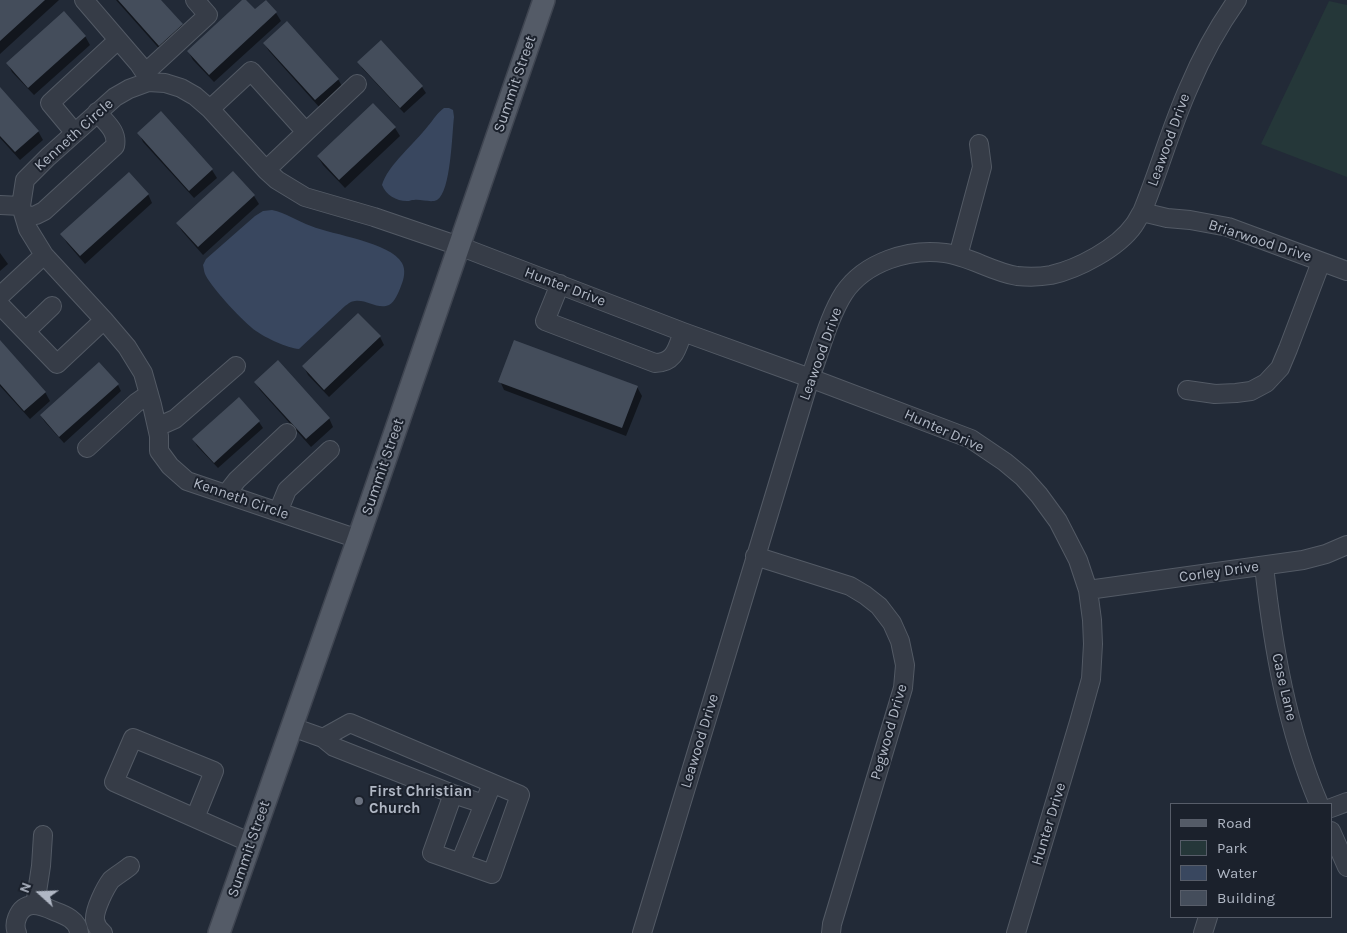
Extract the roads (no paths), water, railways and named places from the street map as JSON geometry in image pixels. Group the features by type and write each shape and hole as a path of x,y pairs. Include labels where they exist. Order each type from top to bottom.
{"main road":[{"name":"Summit Street","path":"219,933 358,539 544,0"}],"street":[{"path":"84,0 139,64 146,78 208,15 195,0"},
{"name":"Leawood Drive","path":"642,933 810,378 832,317 844,293 860,276 880,264 898,256 917,252 945,253 996,270 1031,277 1051,275 1073,268 1096,257 1117,243 1133,226 1142,212 1188,87 1226,15 1237,0"},
{"path":"75,133 50,103 118,40"},
{"path":"210,109 251,71 306,132"},
{"name":"Kenneth Circle","path":"358,539 188,481 170,466 159,450 159,436 143,373 128,347 44,255 28,229 23,211 26,180 97,112 115,97 146,78 181,88 195,96 210,109 277,180 305,196 459,246"},
{"path":"266,170 357,84"},
{"path":"0,205 36,215 44,211 115,146 117,138 114,132 97,112"},
{"path":"958,256 982,167 979,144"},
{"name":"Briarwood Drive","path":"1142,212 1167,218 1228,227 1347,271"},
{"name":"Hunter Drive","path":"459,246 970,439 1005,462 1039,494 1058,521 1078,560 1088,590 1094,644 1091,679 1016,933"},
{"path":"0,296 44,255"},
{"path":"1187,390 1215,394 1236,393 1250,391 1266,383 1280,368 1321,262"},
{"path":"560,284 545,321 654,363 670,360 676,353 683,332"},
{"path":"0,305 57,364 104,320"},
{"path":"26,331 52,306"},
{"path":"157,427 175,419 236,366"},
{"path":"87,448 149,394"},
{"path":"226,494 237,480 287,433"},
{"path":"278,512 287,490 330,450"},
{"name":"Corley Drive","path":"1088,590 1303,560 1326,554 1347,545"},
{"name":"Pegwood Drive","path":"755,556 850,586 865,595 879,606 892,623 902,649 905,665 903,688 830,933"},
{"name":"Case Lane","path":"1264,566 1270,620 1284,694 1311,785 1319,803"},
{"path":"323,738 350,723 520,795 492,874 432,853 453,794"},
{"path":"292,727 323,738 334,747 453,794 484,804"},
{"path":"194,818 214,771 133,738 114,782 194,818 251,843"},
{"path":"460,863 492,784"},
{"path":"1332,808 1347,802"},
{"path":"1332,833 1347,867"},
{"path":"35,905 43,850 43,835"},
{"path":"17,933 15,924 18,916 28,906 35,905 66,916 72,920 78,930 99,927 96,914 110,881 130,866"},
{"path":"1203,933 1208,918"}],"water":[{"path":"444,108 453,110 454,117 448,174 442,195 437,200 432,201 403,201 392,197 382,185 385,178 396,162"},
{"path":"272,210 321,229 374,244 396,256 402,263 404,274 400,288 393,301 385,306 363,301 351,302 299,349 265,337 256,331 237,314 215,289 205,275 203,265 206,259 255,216 263,211"}],"place":[{"name":"First Christian Church","path":"359,801"}]}
